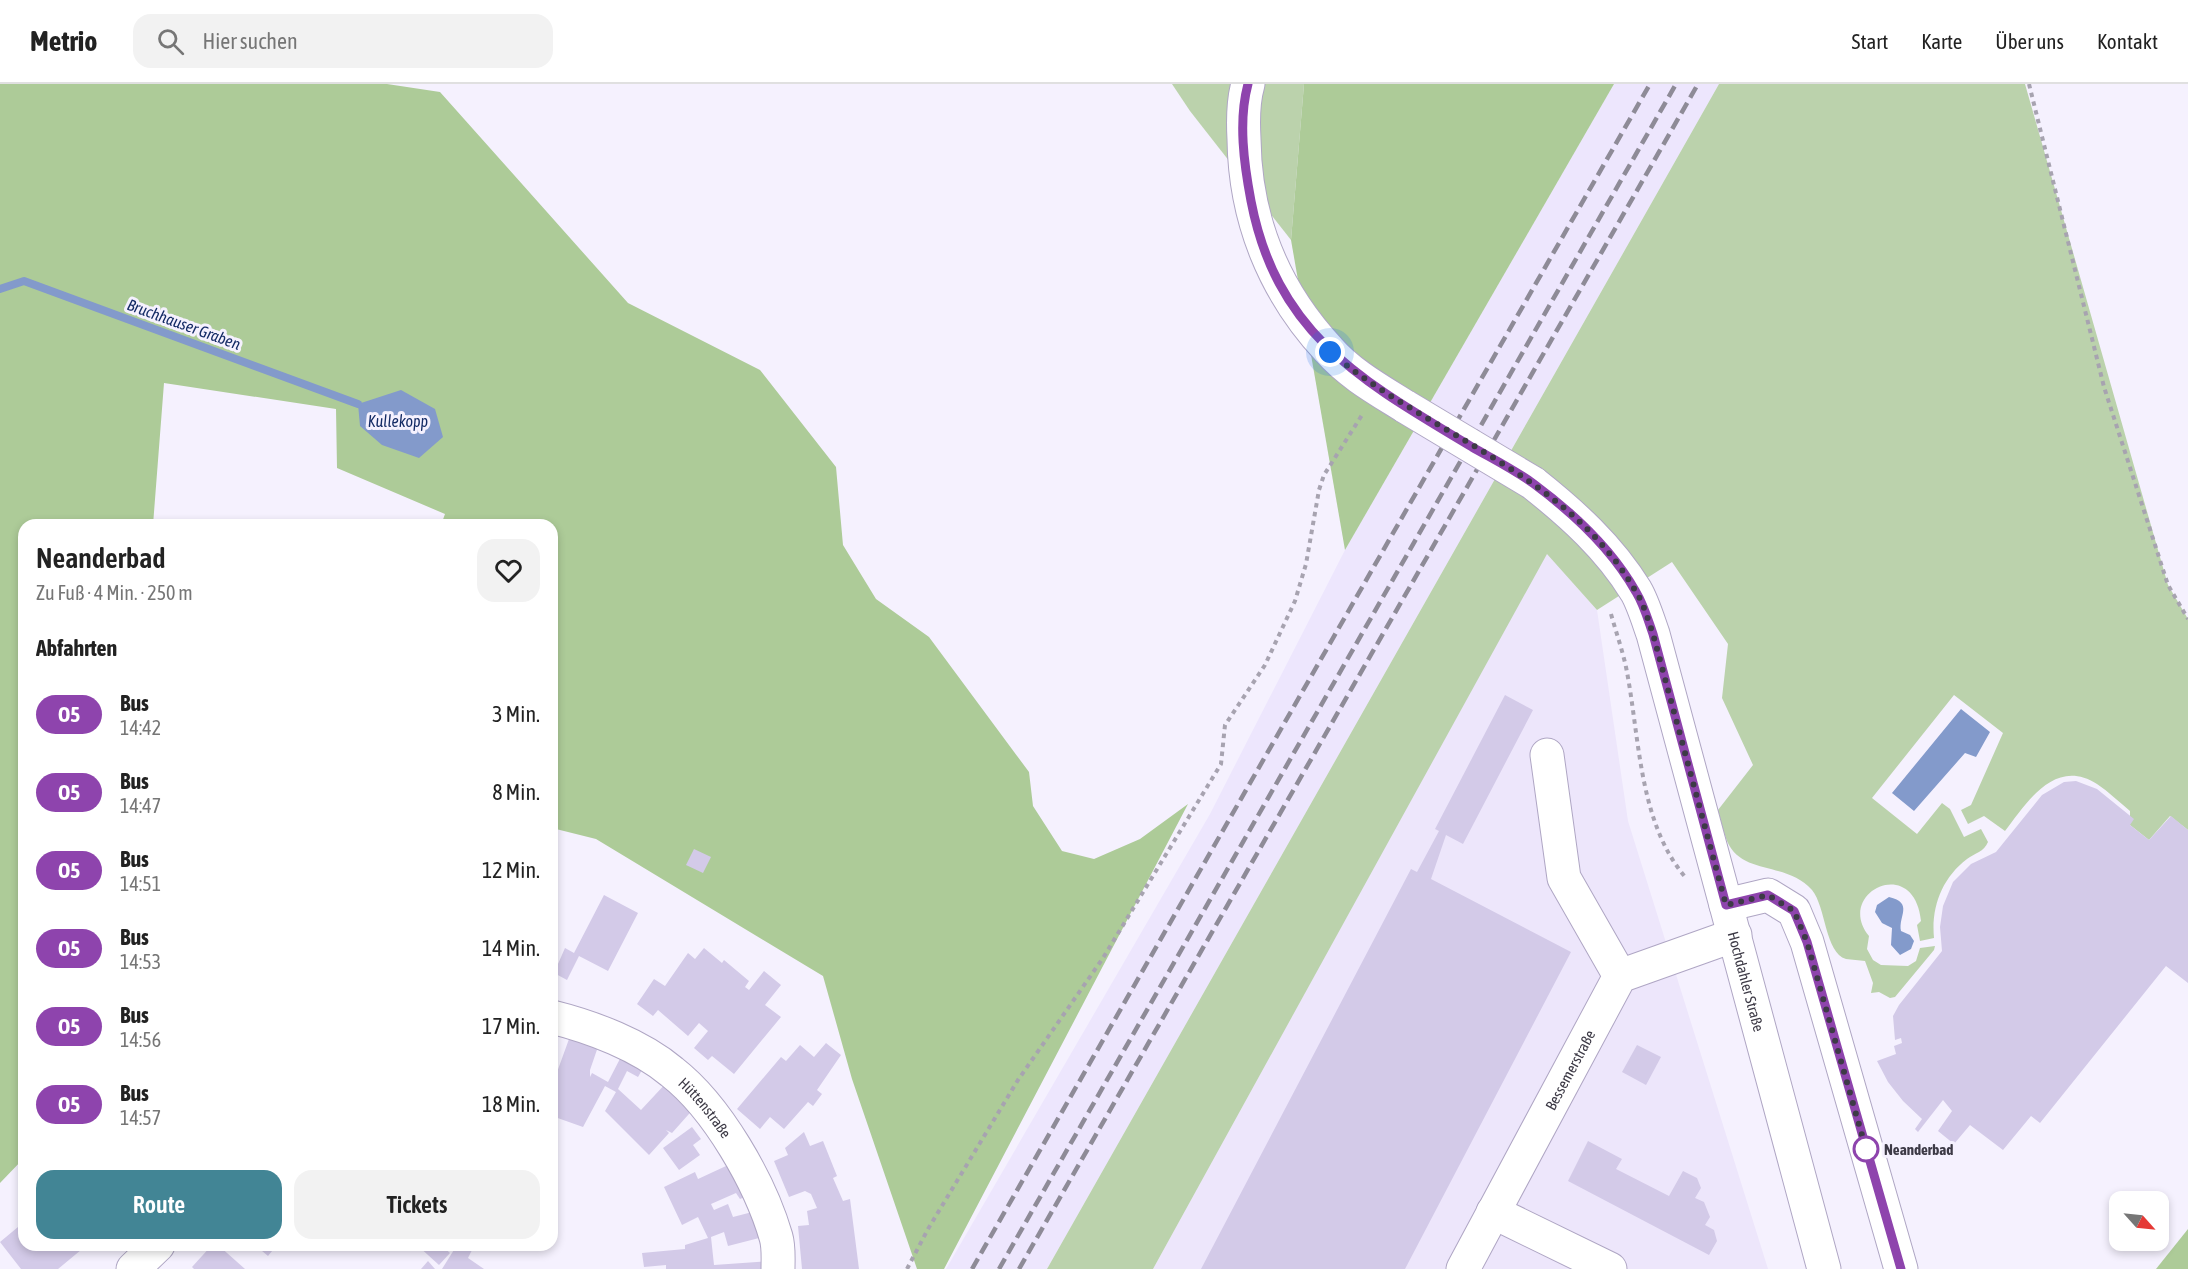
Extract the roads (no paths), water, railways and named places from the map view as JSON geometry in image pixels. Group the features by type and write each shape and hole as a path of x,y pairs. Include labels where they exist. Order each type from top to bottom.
{"main road":[{"name":"Hochdahler Straße","path":"1248,84 1244,130 1244,168 1256,230 1273,269 1297,312 1330,352 1361,378 1533,483 1568,511 1602,544 1637,592 1653,634 1824,1269"},
{"path":"1547,755 1564,878 1620,976 1730,920 1768,895 1794,911 1807,942 1901,1269"},
{"name":"Bessemerstraße","path":"1463,1269 1620,976"},
{"name":"Hüttenstraße","path":"558,1019 610,1035 672,1071 711,1112 745,1163 776,1238 778,1269"},
{"path":"1493,1212 1610,1269"},
{"path":"133,1269 152,1251"}],"water":[{"name":"Kullekopp","path":"401,390 435,409 443,437 419,458 382,445 360,426 358,404"},
{"path":"1961,709 1990,732 1976,757 1965,753 1914,811 1892,793"},
{"path":"1889,897 1897,900 1903,906 1901,931 1910,935 1914,941 1911,949 1900,955 1891,945 1892,928 1882,923 1875,912 1877,905"}],"waterway":[{"name":"Bruchhauser Graben","path":"0,289 24,281 358,404"}],"railway":[{"path":"972,1269 1650,84"},
{"path":"999,1269 1676,84"},
{"path":"1019,1269 1698,84"}],"place":[{"name":"Neanderbad","path":"1866,1149"}]}
